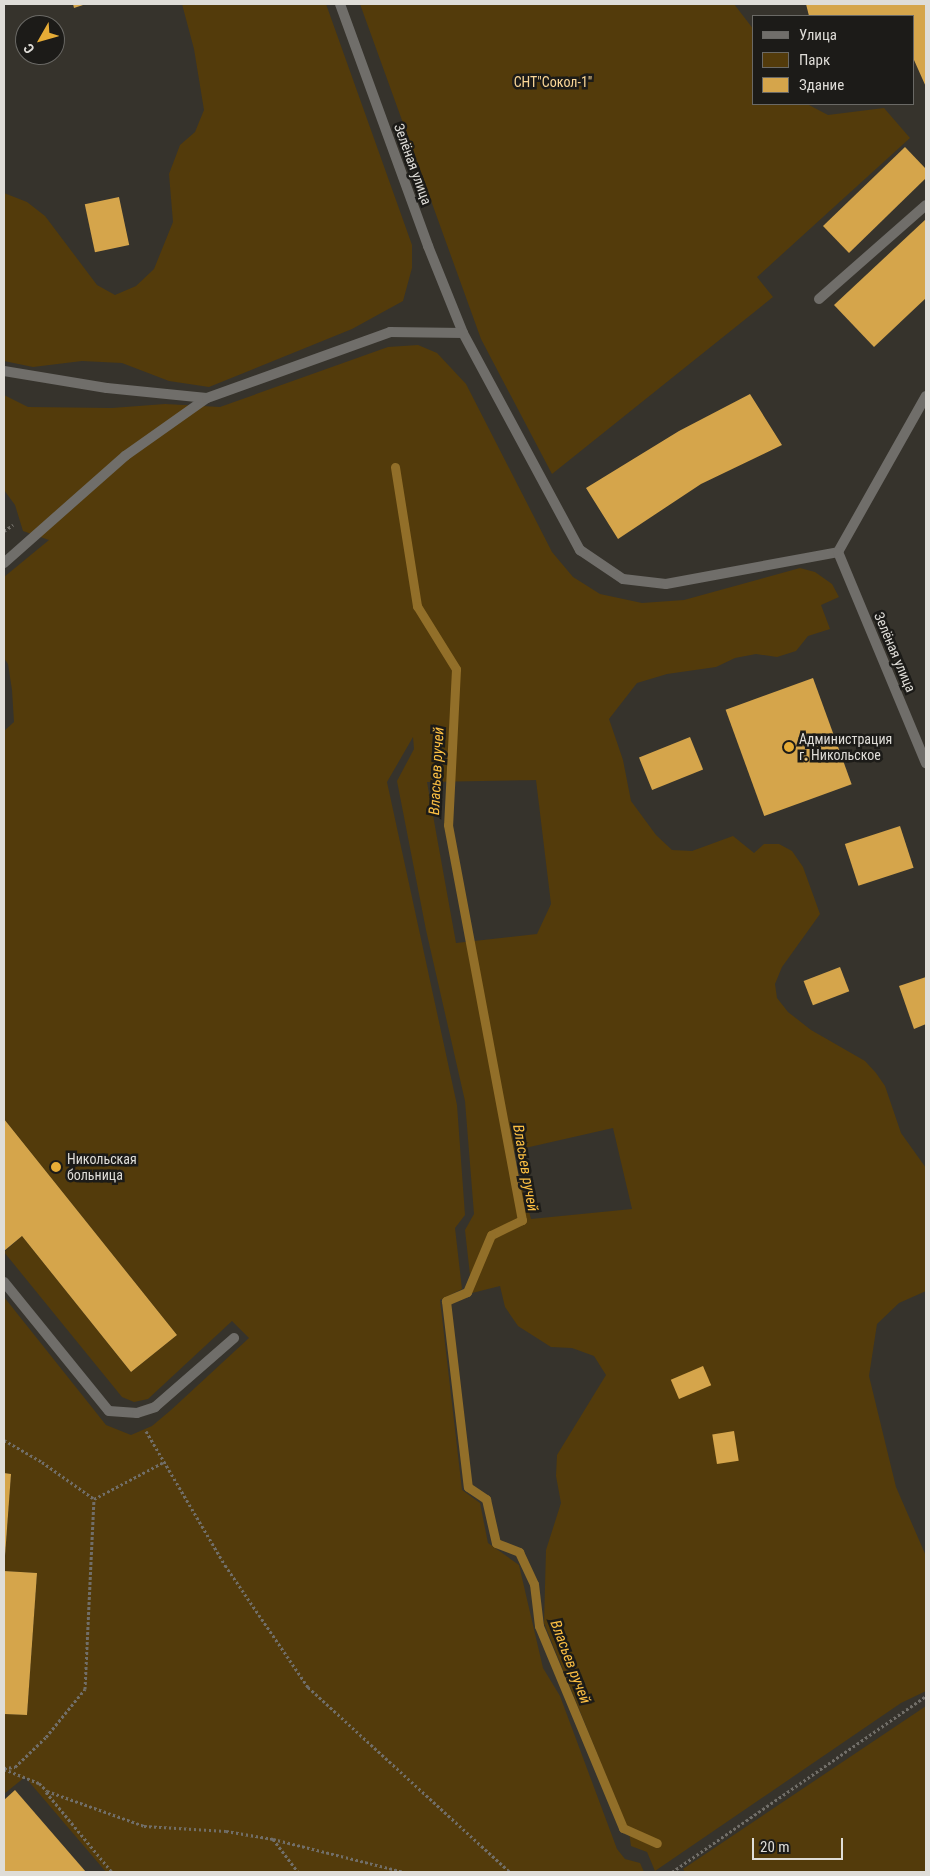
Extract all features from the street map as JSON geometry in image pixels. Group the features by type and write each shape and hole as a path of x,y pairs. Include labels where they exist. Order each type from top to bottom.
{"street":[{"name":"Зелёная улица","path":"340,4 428,246 463,333 580,550 623,579 666,584 838,552 926,763"},
{"path":"819,299 926,205"},
{"path":"4,563 125,456 207,398 390,332 463,333"},
{"path":"4,371 107,388 207,398"},
{"path":"838,552 926,396"},
{"path":"4,1282 109,1411 137,1413 155,1407 234,1338"}],"path":[{"path":"137,1413 224,1565 308,1687 510,1872"},
{"path":"4,1440 42,1462 94,1498"},
{"path":"94,1498 164,1462"},
{"path":"4,1769 15,1767 46,1737 85,1689 94,1498"},
{"path":"672,1872 926,1696"},
{"path":"4,1769 39,1783 47,1791 144,1826 226,1831 273,1839 404,1872"},
{"path":"39,1783 112,1872"},
{"path":"273,1839 298,1872"}],"green space":[{"path":"182,4 326,4 412,245 412,268 403,301 352,329 209,387 169,381 122,363 82,361 33,367 4,361 4,193 27,202 45,216 97,285 115,295 136,286 154,269 173,222 169,174 180,145 195,132 204,110 194,49"},
{"name":"СНТ\"Сокол-1\"","path":"360,4 734,4 752,27 752,105 809,105 828,115 884,108 910,138 757,277 773,297 552,474 481,339"},
{"path":"418,345 437,353 466,384 552,552 573,577 600,594 642,603 684,600 800,568 815,572 832,584 839,597 821,605 830,629 808,636 796,651 777,657 756,654 735,658 716,667 667,674 637,683 609,719 623,760 631,801 656,835 672,850 692,851 733,836 754,853 764,844 779,844 792,851 803,867 820,914 782,967 775,984 777,998 788,1012 811,1030 865,1061 876,1073 885,1086 901,1133 926,1168 926,1291 899,1303 877,1324 869,1376 896,1487 926,1556 926,1691 901,1703 655,1871 647,1852 631,1846 629,1832 544,1623 546,1550 561,1503 556,1476 557,1455 606,1375 594,1356 572,1348 551,1347 518,1326 505,1307 500,1286 472,1293 465,1230 474,1214 465,1101 426,930 397,781 414,749 413,737 387,782 457,1105 465,1215 455,1228 462,1289 440,1300 462,1490 480,1503 488,1543 519,1565 543,1668 560,1696 617,1849 625,1859 640,1863 644,1872 106,1872 25,1777 4,1794 4,1714 27,1715 37,1573 4,1571 11,1474 4,1473 4,1297 106,1425 131,1435 152,1426 249,1338 232,1321 148,1399 134,1402 122,1397 4,1252 22,1236 131,1372 177,1335 4,1119 4,731 14,722 8,664 4,658 4,577 49,540 23,531 15,505 4,490 4,395 28,407 112,408 165,404 220,407 388,347","holes":["536,780 551,904 537,934 456,943 427,782","613,1128 632,1209 531,1219 512,1151"]},
{"path":"926,1706 926,1872 685,1872 683,1869"}],"building":[{"path":"73,4 86,4 74,8"},
{"path":"806,4 926,4 926,87 915,62 915,15 809,15"},
{"path":"905,147 926,169 926,178 849,253 823,226"},
{"path":"119,197 129,245 95,252 85,204"},
{"path":"926,219 926,298 874,347 834,305"},
{"path":"750,394 782,445 701,484 618,539 586,488 679,431"},
{"name":"Администрация г. Никольское","path":"813,678 852,784 764,816 726,710"},
{"path":"690,737 703,769 652,790 639,758"},
{"path":"900,826 914,868 858,886 845,844"},
{"path":"840,967 849,991 813,1005 804,981"},
{"path":"926,977 926,1024 914,1029 899,986"},
{"path":"4,1119 177,1335 131,1372 22,1236 4,1251"},
{"path":"703,1366 711,1385 679,1399 671,1380"},
{"path":"734,1431 739,1461 717,1464 712,1434"},
{"path":"4,1473 11,1474 5,1556 4,1556"},
{"path":"4,1571 37,1573 27,1715 4,1714"},
{"path":"15,1790 86,1872 5,1872 4,1800"}],"waterway":[{"name":"Власьев ручей","path":"395,467 417,606 456,669 448,825 522,1220 491,1235 467,1292 446,1301 468,1487 486,1499 496,1543 519,1552 534,1584 539,1626 623,1828 657,1843"}],"place":[{"name":"Администрация г. Никольское","path":"789,747"},
{"name":"Никольская больница","path":"56,1167"}]}
